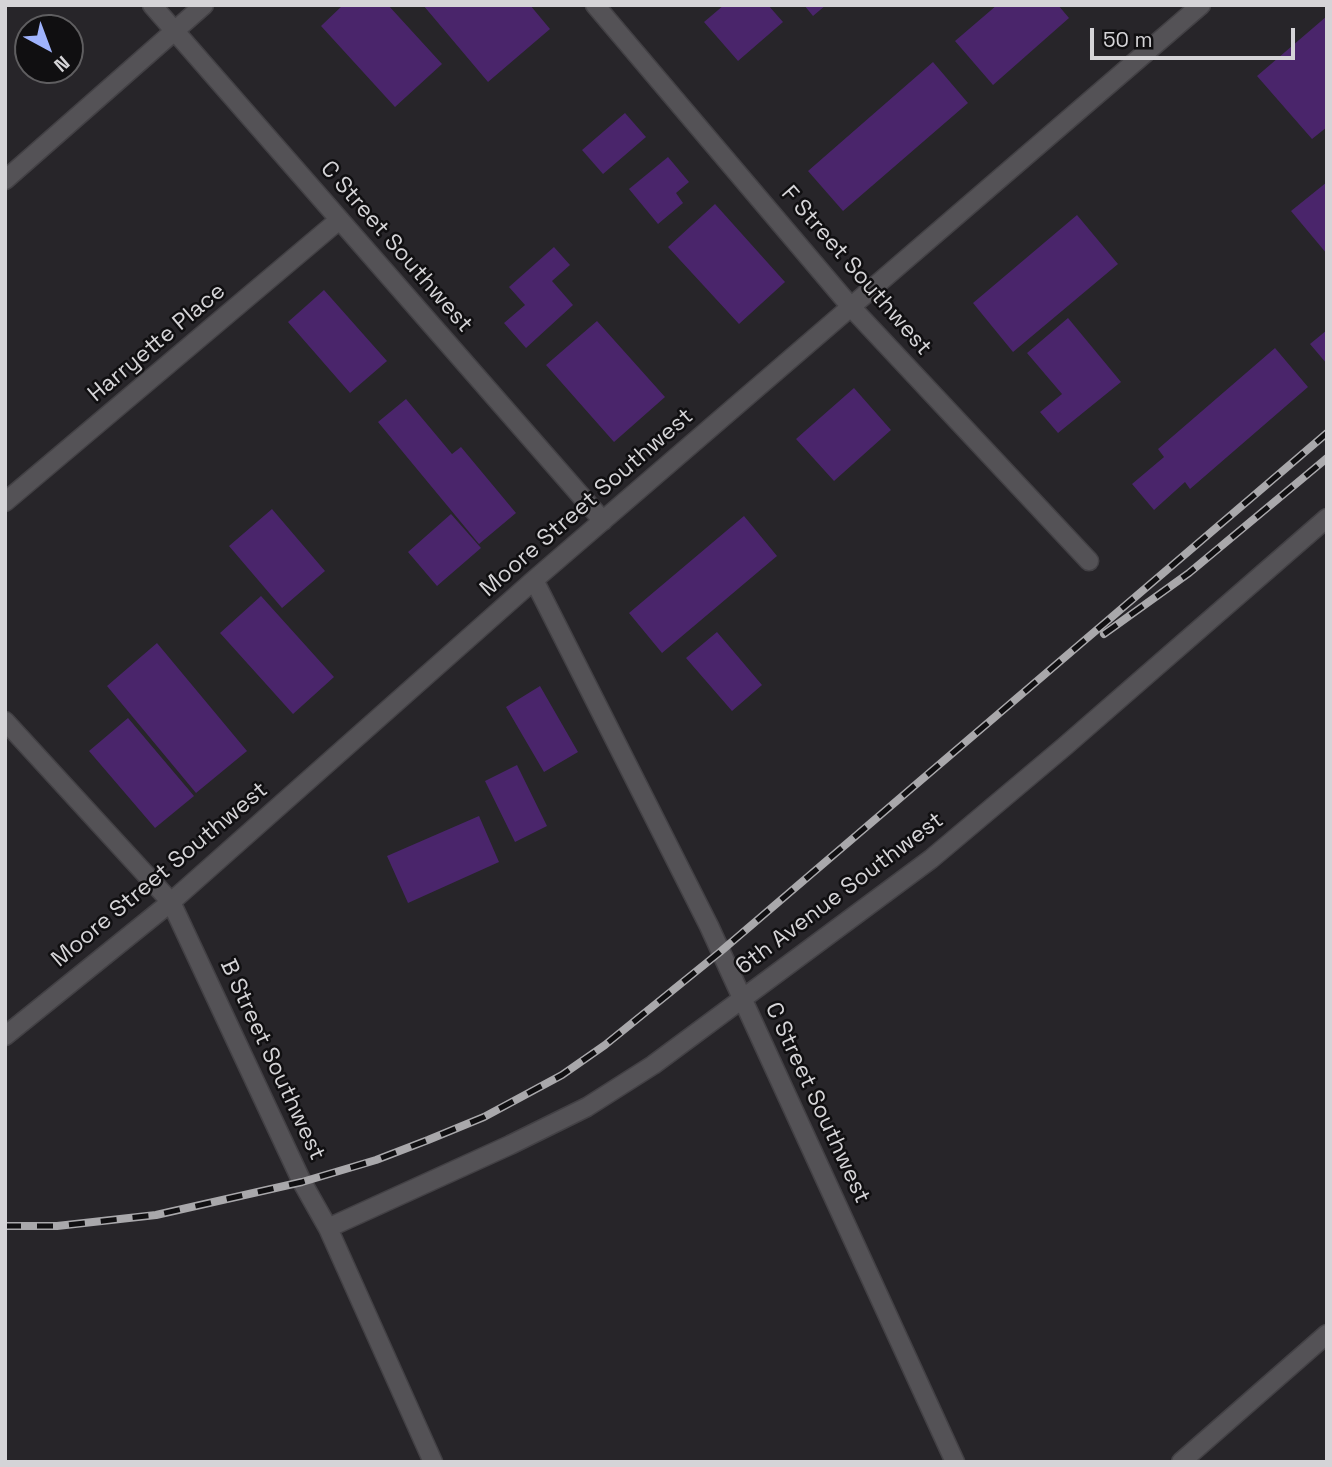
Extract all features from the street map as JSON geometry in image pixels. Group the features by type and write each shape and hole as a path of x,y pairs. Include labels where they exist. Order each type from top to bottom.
{"street":[{"name":"C Street Southwest","path":"152,5 603,521"},
{"path":"5,180 204,5"},
{"name":"F Street Southwest","path":"595,5 852,307 1089,561"},
{"name":"Moore Street Southwest","path":"5,1036 171,902 534,580 1201,5"},
{"name":"Harryette Place","path":"5,502 339,219"},
{"name":"6th Avenue Southwest","path":"328,1228 587,1107 653,1065 931,859 1074,739 1327,518"},
{"name":"C Street Southwest","path":"534,580 709,926 956,1462"},
{"name":"B Street Southwest","path":"5,721 171,902 302,1182 328,1228 433,1462"},
{"path":"1181,1462 1327,1334"}],"building":[{"path":"343,5 388,5 442,64 395,107 321,26"},
{"path":"423,5 530,5 550,29 488,82"},
{"path":"724,5 768,5 783,22 738,61 704,22"},
{"path":"804,5 826,5 813,16"},
{"path":"997,5 1058,5 1069,18 993,85 955,41"},
{"path":"1327,16 1327,127 1312,139 1257,76"},
{"path":"933,62 968,103 843,211 808,171"},
{"path":"625,113 646,137 603,174 582,150"},
{"path":"668,157 689,182 676,193 683,203 658,224 629,189"},
{"path":"1327,182 1327,254 1291,211"},
{"path":"715,204 785,282 739,324 668,247"},
{"path":"1077,215 1118,264 1013,352 973,303"},
{"path":"554,247 570,265 552,281 573,305 526,348 504,323 525,305 509,287"},
{"path":"324,290 387,361 350,393 288,322"},
{"path":"1068,318 1121,382 1058,433 1040,412 1062,394 1027,353"},
{"path":"597,321 665,397 614,442 546,365"},
{"path":"1327,330 1327,364 1310,344"},
{"path":"1275,348 1308,387 1190,489 1185,482 1154,510 1132,484 1164,457 1158,449"},
{"path":"854,388 891,430 834,481 796,439"},
{"path":"406,399 452,454 461,447 516,513 479,544 378,422"},
{"path":"272,509 325,571 282,608 229,546"},
{"path":"451,514 481,548 437,586 408,552"},
{"path":"744,516 777,556 662,653 629,613"},
{"path":"261,596 334,677 293,714 220,633"},
{"path":"717,632 762,685 732,711 686,658"},
{"path":"157,643 247,751 196,793 107,686"},
{"path":"540,686 578,752 544,772 506,707"},
{"path":"128,718 194,796 155,828 89,751"},
{"path":"517,765 547,826 515,842 485,781"},
{"path":"479,816 499,862 408,903 387,856"}],"railway":[{"path":"5,1226 57,1226 156,1215 302,1182 376,1160 484,1117 562,1075 605,1045 720,952 1327,433"},
{"path":"1104,634 1189,573 1327,458"}]}
